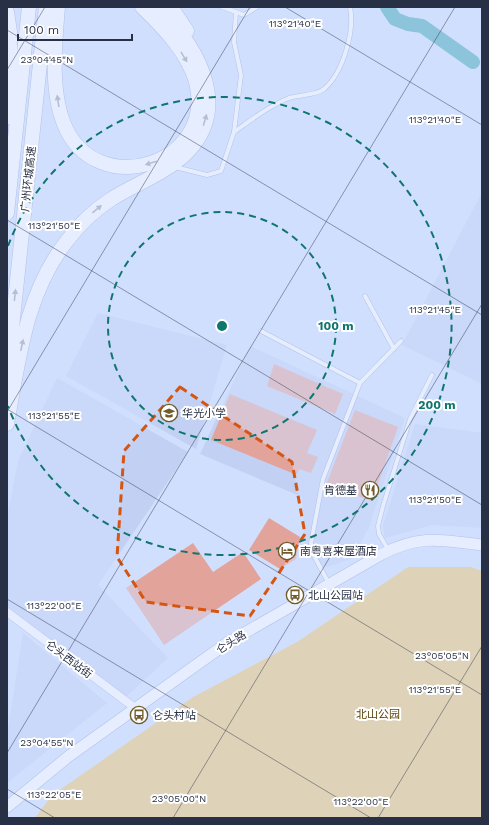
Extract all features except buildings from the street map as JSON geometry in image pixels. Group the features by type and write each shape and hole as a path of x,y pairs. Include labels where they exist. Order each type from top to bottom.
{"highway":[{"name":"广州环城高速","path":"7,213 29,7"},
{"name":"广州环城高速","path":"7,375 46,7"},
{"path":"58,7 55,65 57,95 63,123 75,144 84,153 94,160 118,166 142,166 166,157 178,148 187,137 193,124 197,109 196,82 185,58 165,31 156,9"},
{"path":"7,424 27,320 36,293 57,254 76,230 97,209 170,166 194,145 202,129 208,110 206,77 186,42 156,9"},
{"path":"7,12 12,70 7,134"},
{"path":"7,28 11,50"}],"street":[{"name":"仑头路","path":"7,797 54,760 215,644 386,546 414,536 432,534 482,539"},
{"name":"仑头路","path":"7,807 69,756 222,647 382,554 399,545 425,539 482,545"},
{"name":"仑头西站街","path":"7,612 131,705"}],"lane":[{"path":"222,7 244,15 257,7"},
{"path":"234,132 271,107 289,98 323,91 334,79 350,38 352,14 350,7"},
{"path":"170,166 207,175 222,171 234,132 241,75 234,42 236,12"},
{"path":"365,296 394,349"},
{"path":"261,331 360,383"},
{"path":"327,580 312,552 311,543 323,478 360,383 401,341"},
{"path":"386,546 379,534 378,526 383,506 410,419 432,375"}],"highlighted area":[{"path":"180,387 292,462 305,534 250,616 146,602 117,557 124,451"}],"shaded area":[{"path":"480,196 482,197 482,384 402,345"},
{"name":"华光小学","path":"98,313 227,345 196,449 66,376"},
{"path":"250,346 405,418 369,527 353,558 327,567 306,557 302,497 200,454"},
{"path":"57,378 188,452 98,585 168,658 126,697 7,606 7,518 18,461"},
{"path":"415,424 482,433 482,528 432,525 385,538 383,526"},
{"path":"23,633 107,703 7,783 7,736"}],"green space":[{"name":"北山公园","path":"408,567 471,567 482,571 482,818 35,818 51,796 193,697 297,642"}],"waterway":[{"path":"387,7 395,19 408,24 422,26 473,62"}],"place":[{"name":"华光小学","path":"169,413"},
{"name":"肯德基","path":"370,490"},
{"name":"南粤喜来屋酒店","path":"287,551"},
{"name":"北山公园站","path":"295,595"},
{"name":"仑头村站","path":"139,715"}]}
